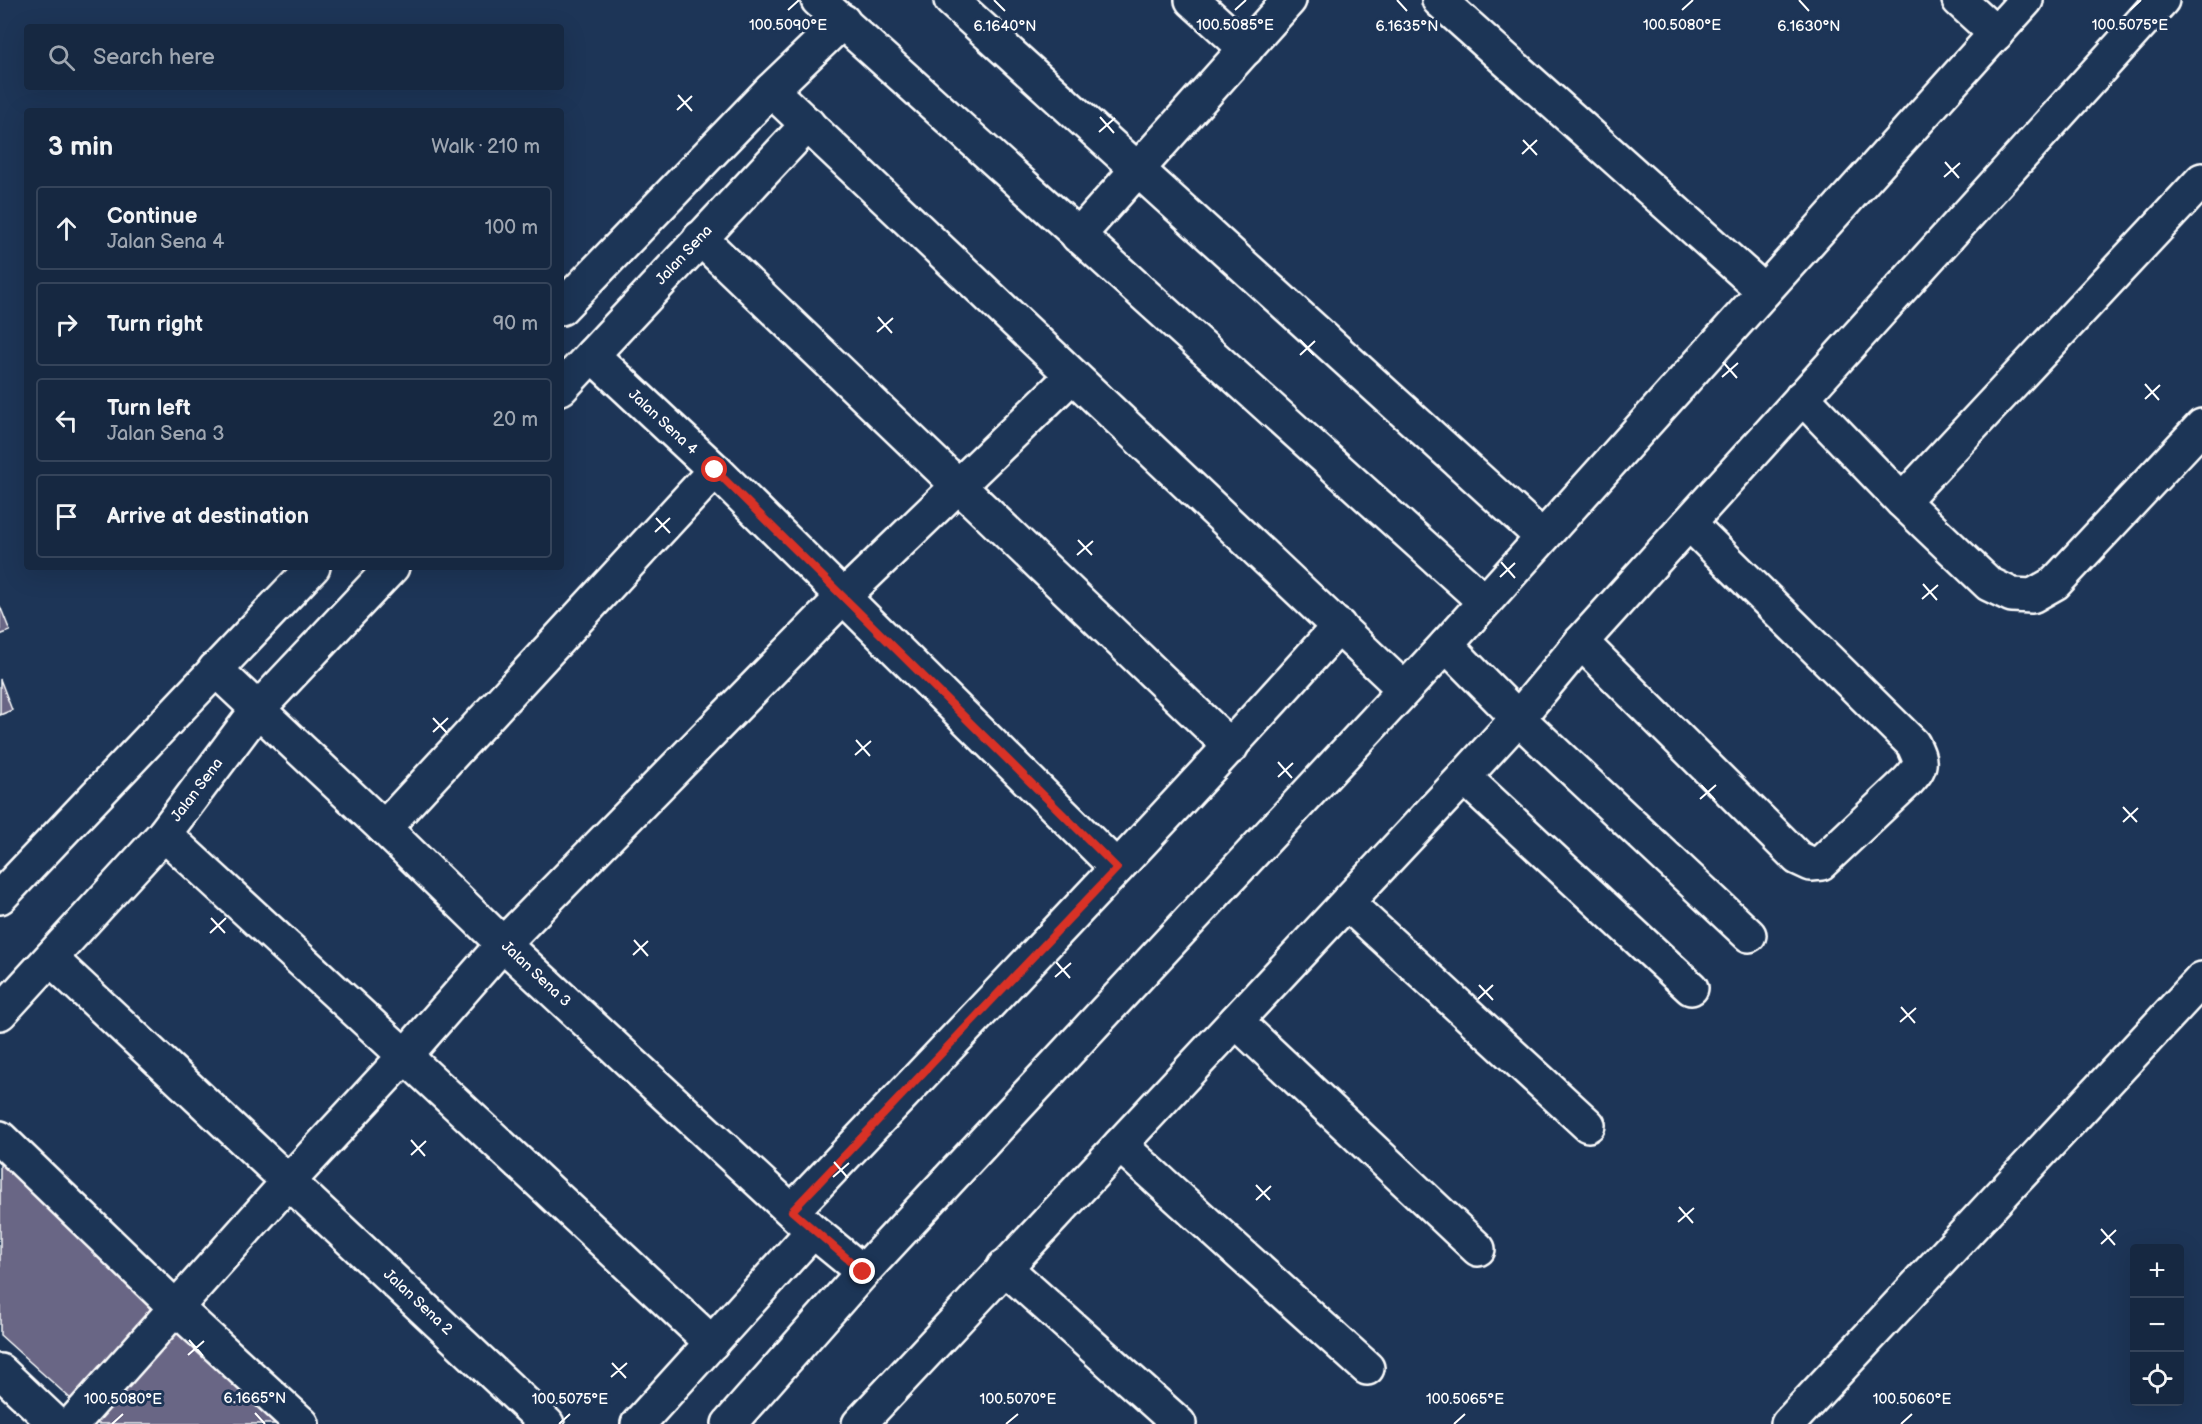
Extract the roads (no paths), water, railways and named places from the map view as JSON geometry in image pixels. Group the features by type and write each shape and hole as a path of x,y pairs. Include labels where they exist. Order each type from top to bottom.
{"street":[{"path":"818,0 1484,601"},
{"path":"951,0 1542,537"},
{"path":"1192,0 1246,49"},
{"path":"1078,236 1289,0"},
{"path":"1439,0 1764,291"},
{"path":"1959,0 1996,34"},
{"path":"729,1424 863,1272 1446,645 2026,0"},
{"path":"859,1424 1464,777 1581,642 2162,0"},
{"path":"564,305 771,90 843,21"},
{"path":"771,90 1404,689"},
{"name":"Jalan Sena","path":"564,385 808,124"},
{"path":"1902,501 2202,180"},
{"path":"700,238 1231,747"},
{"name":"Jalan Sena 4","path":"592,356 715,470 1117,868"},
{"path":"72,1424 289,1181 405,1056 503,944 844,596 1072,376"},
{"path":"1802,397 1902,501 1989,584 2012,595 2032,596 2055,583 2202,426"},
{"path":"384,828 715,470"},
{"path":"1581,642 1798,858 1811,864 1821,863 1919,769 1920,758 1913,744 1689,523"},
{"path":"0,897 310,570"},
{"name":"Jalan Sena","path":"0,1013 164,834 258,709 389,570"},
{"path":"638,1424 712,1343 803,1221 1117,868 1231,747 1339,626"},
{"path":"1446,645 1518,717 1749,935"},
{"name":"Jalan Sena 3","path":"215,669 503,944 803,1221 863,1272"},
{"path":"1464,777 1691,988"},
{"path":"164,834 712,1343"},
{"path":"1347,903 1588,1125"},
{"name":"Jalan Sena 2","path":"51,959 547,1424"},
{"path":"1788,1424 2202,979"},
{"path":"1236,1021 1478,1249"},
{"path":"0,1138 302,1424"},
{"path":"1120,1145 1367,1368"},
{"path":"1004,1267 1179,1424"},
{"path":"0,1371 56,1424"}]}
